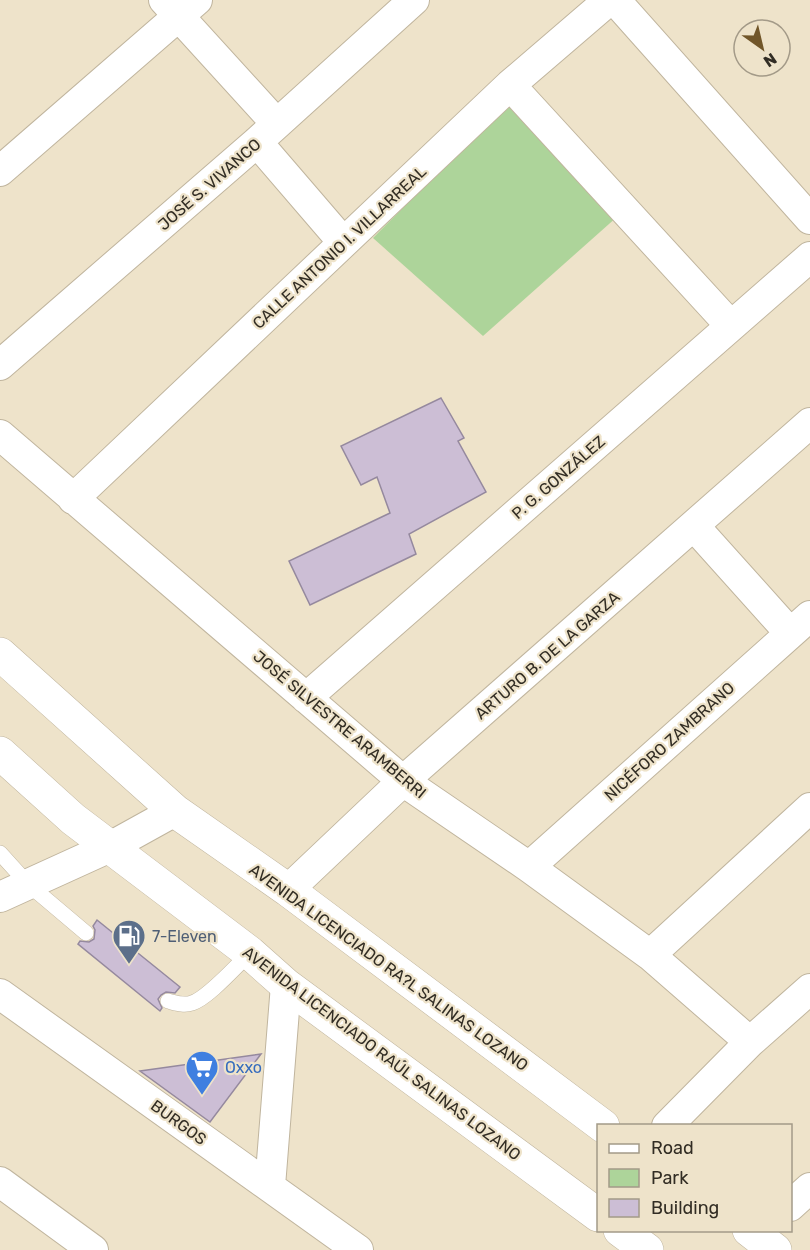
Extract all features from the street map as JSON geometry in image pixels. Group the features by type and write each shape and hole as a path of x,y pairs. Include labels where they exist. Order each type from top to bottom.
{"main road":[{"path":"0,654 175,811"},
{"name":"AVENIDA LICENCIADO RAÚL SALINAS LOZANO","path":"0,753 64,812 250,953 286,985 597,1214"},
{"name":"AVENIDA LICENCIADO RA?L SALINAS LOZANO","path":"175,811 288,890 602,1124"}],"street":[{"name":"JOSÉ S. VIVANCO","path":"0,365 267,133 414,0"},
{"name":"CALLE ANTONIO I. VILLARREAL","path":"73,499 510,85 609,0"},
{"path":"615,0 810,219"},
{"path":"0,171 180,6 344,242"},
{"path":"510,85 731,326"},
{"name":"P. G. GONZÁLEZ","path":"306,698 810,256"},
{"name":"ARTURO B. DE LA GARZA","path":"288,890 403,781 810,423"},
{"name":"JOSÉ SILVESTRE ARAMBERRI","path":"0,435 403,781 528,867 650,956 750,1042"},
{"path":"694,526 800,624"},
{"name":"NICÉFORO ZAMBRANO","path":"528,867 800,624"},
{"path":"650,956 810,808"},
{"path":"0,897 110,847 175,811"},
{"path":"270,1186 286,985"},
{"path":"668,1124 750,1042 810,989"},
{"name":"BURGOS","path":"0,994 358,1250"},
{"path":"0,1182 93,1250"},
{"path":"792,1204 810,1188"}],"lane":[{"path":"0,853 28,884 87,933"},
{"path":"168,1000 182,1004 192,1003 205,996 250,953"}],"green space":[{"path":"506,104 618,216 483,336 373,238"}],"building":[{"path":"441,398 464,438 458,441 486,492 409,534 416,554 310,605 289,561 390,513 377,477 361,485 341,446"},
{"name":"7-Eleven","path":"97,920 180,987 175,993 166,992 161,995 158,999 162,1008 160,1011 78,944 80,941 89,942 94,939 93,926"},
{"name":"Oxxo","path":"261,1054 210,1122 140,1071"}],"place":[{"name":"7-Eleven","path":"129,965"},
{"name":"Oxxo","path":"202,1096"}]}
